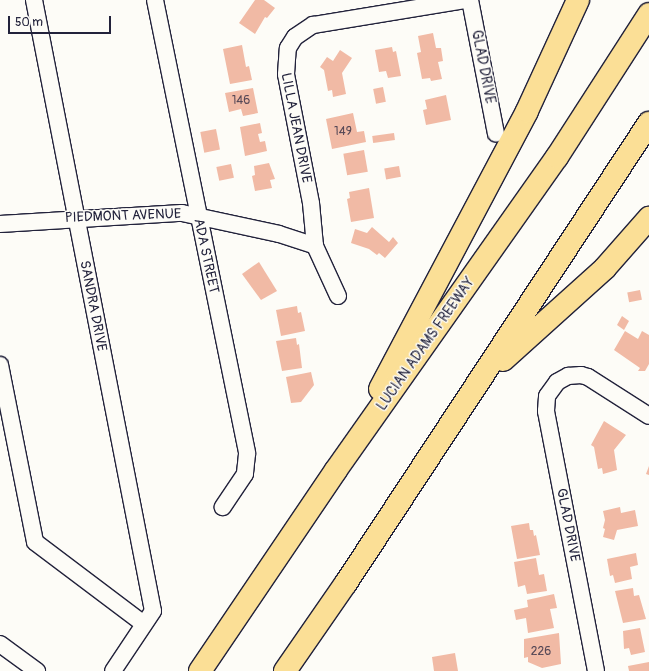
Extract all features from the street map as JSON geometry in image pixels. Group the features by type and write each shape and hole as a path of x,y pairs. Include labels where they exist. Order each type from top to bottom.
{"highway":[{"path":"336,470 527,111 578,0"},
{"name":"LUCIAN ADAMS FREEWAY","path":"200,671 336,470 557,157 649,14"},
{"path":"285,671 480,380 649,123"},
{"path":"480,380 605,268 649,218"}],"street":[{"name":"SANDRA DRIVE","path":"34,0 153,611 144,624"},
{"name":"ADA STREET","path":"155,0 247,454 245,474 223,507"},
{"name":"LILLA JEAN DRIVE","path":"338,296 315,246 311,203 284,65 288,48 295,37 313,25 466,0"},
{"name":"GLAD DRIVE","path":"470,0 496,134"},
{"name":"PIEDMONT AVENUE","path":"0,224 166,213 198,216 279,234 315,246"},
{"path":"0,365 35,542 144,624 113,671"},
{"name":"GLAD DRIVE","path":"596,671 546,411 547,396 557,382 575,375 588,377 649,416"},
{"path":"0,644 37,671"}],"building":[{"path":"255,0 264,0 275,8 267,18 265,17 255,34 239,23"},
{"path":"433,33 436,48 441,48 443,61 438,62 442,79 431,81 430,78 422,79 417,53 421,52 418,36"},
{"path":"242,45 246,67 249,66 252,80 230,84 223,49"},
{"path":"392,47 393,52 396,51 401,76 388,78 386,71 379,72 375,50"},
{"path":"340,50 352,58 342,73 346,94 333,97 332,90 328,91 324,70 320,67 327,57 333,61"},
{"path":"383,87 386,102 376,104 373,89"},
{"path":"253,88 258,113 243,116 241,109 229,112 225,93"},
{"path":"446,95 451,120 426,125 423,110 427,109 425,100"},
{"path":"353,113 357,132 364,131 366,142 332,149 326,119"},
{"path":"260,123 262,133 258,134 260,142 265,141 267,151 245,156 240,127"},
{"path":"216,129 220,150 204,153 200,132"},
{"path":"394,133 395,140 373,143 372,136"},
{"path":"364,150 368,172 347,175 343,154"},
{"path":"269,163 275,179 270,180 272,188 255,191 252,176 255,175 254,166"},
{"path":"231,164 234,178 219,181 216,167"},
{"path":"399,166 401,177 386,179 384,169"},
{"path":"369,188 374,218 351,222 347,199 350,198 349,192"},
{"path":"372,227 389,242 393,237 398,243 385,258 379,253 377,255 369,249 351,243 355,229 367,233"},
{"path":"259,262 277,291 261,300 242,274"},
{"path":"640,290 642,300 629,302 627,292"},
{"path":"297,306 298,313 301,312 305,331 281,336 276,310"},
{"path":"622,316 629,321 624,330 617,325"},
{"path":"625,331 638,339 642,331 649,335 649,364 645,371 638,371 640,368 614,350"},
{"path":"296,338 297,345 299,344 302,368 282,371 276,341"},
{"path":"311,372 314,385 301,402 291,403 286,377"},
{"path":"604,421 626,435 614,450 617,470 603,474 602,468 598,469 594,447 591,445"},
{"path":"649,466 649,475 646,474"},
{"path":"620,507 621,513 635,510 638,526 617,530 614,540 603,537 605,520 603,511"},
{"path":"529,523 530,530 533,530 534,536 536,535 540,555 517,559 511,526"},
{"path":"636,553 638,565 630,567 632,579 615,583 613,575 610,576 607,559"},
{"path":"536,558 539,575 544,574 547,591 527,594 525,585 518,587 514,562"},
{"path":"633,588 634,596 639,595 646,619 623,623 615,591"},
{"path":"554,594 557,608 550,609 554,628 528,633 526,618 516,620 514,610 528,607 527,600"},
{"path":"640,628 645,652 631,655 629,648 624,649 623,631"},
{"path":"559,633 561,664 542,668 528,662 528,657 524,658 524,639"},
{"path":"455,653 458,671 434,671 432,657"},
{"path":"649,662 649,671 629,671 628,666"}]}
